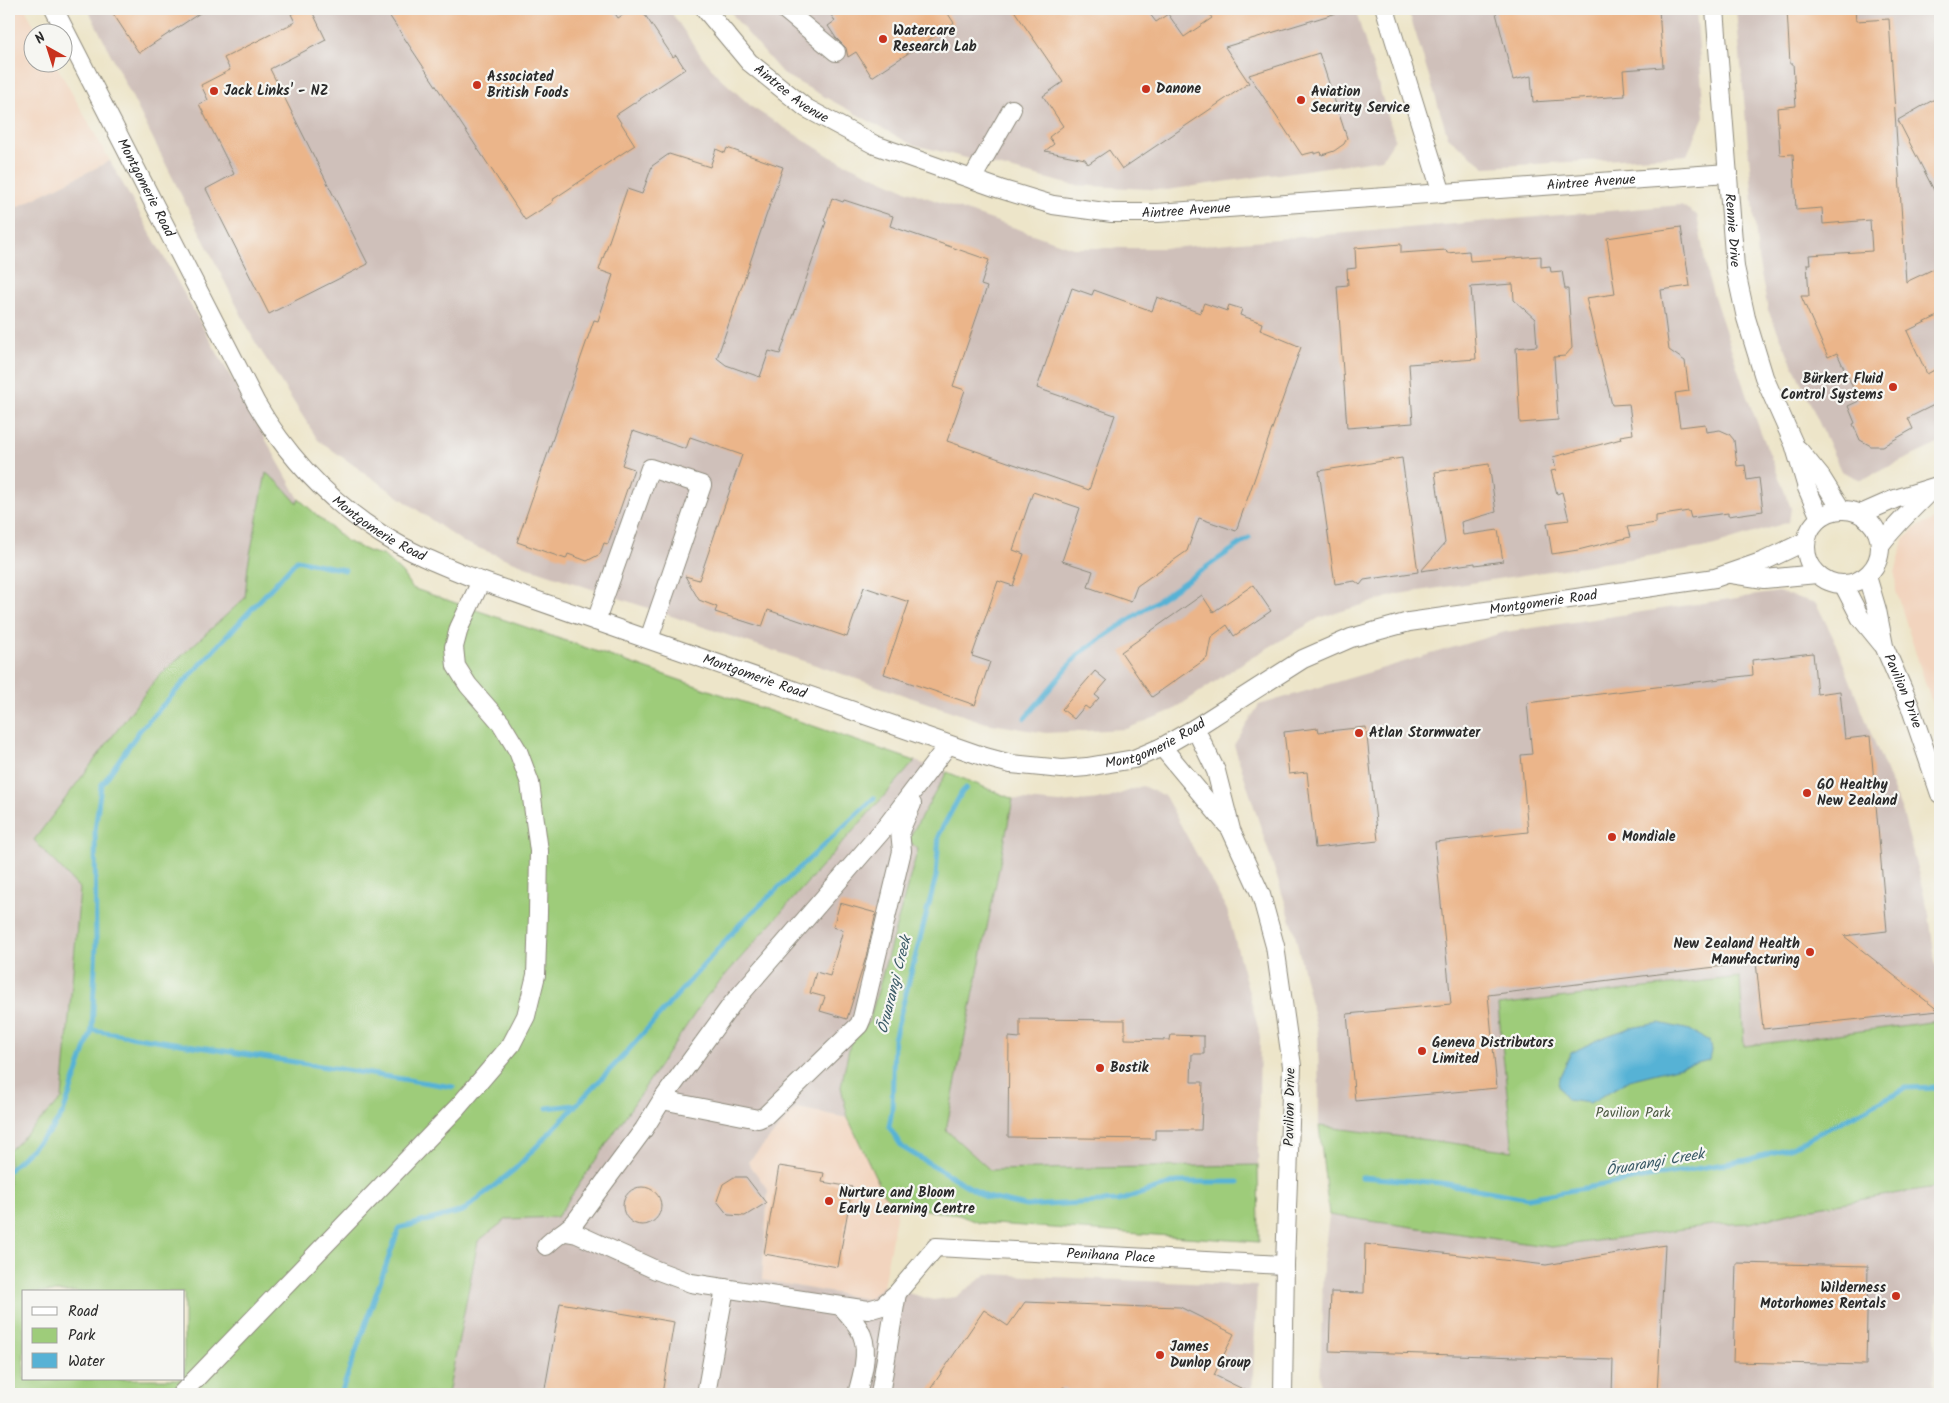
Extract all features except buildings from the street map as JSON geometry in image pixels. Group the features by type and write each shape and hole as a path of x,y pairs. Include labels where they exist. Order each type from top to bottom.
{"street":[{"name":"Montgomerie Road","path":"54,9 232,359 270,426 303,469 337,502 381,534 430,560 480,580 948,745 1011,764 1062,769 1104,765 1134,759 1195,728 1303,658 1352,638 1409,622 1705,579 1728,574 1764,561 1806,541"},
{"name":"Aintree Avenue","path":"706,9 749,62 806,108 875,145 1053,205 1112,213 1158,213 1728,173"},
{"path":"784,9 836,52"},
{"path":"1385,9 1442,194"},
{"name":"Rennie Drive","path":"1715,9 1735,267 1746,318 1764,377 1794,444 1807,488 1820,518"},
{"path":"972,179 1012,109"},
{"name":"Rennie Drive","path":"1794,444 1821,477 1841,509"},
{"path":"596,621 650,468 702,485 649,639"},
{"path":"1860,514 1895,499 1936,486"},
{"path":"1881,544 1893,527 1907,516 1936,486"},
{"path":"1841,509 1860,514 1870,521 1878,532 1881,544 1880,556 1875,567 1867,576 1856,582 1842,584 1828,582 1817,574 1808,558 1806,541 1811,528 1820,518 1841,509"},
{"name":"Montgomerie Road","path":"1728,574 1764,579 1817,574"},
{"name":"Pavilion Drive","path":"1867,576 1877,610 1884,646 1910,706 1940,794"},
{"path":"181,1394 457,1108 511,1045 526,1016 536,974 538,913 539,851 530,783 518,751 501,723 468,684 456,666 454,647 459,628 480,580"},
{"name":"Pavilion Drive","path":"1842,584 1860,617 1884,646"},
{"name":"Pavilion Drive","path":"1195,728 1216,771 1232,830 1261,895 1275,946 1292,1066 1285,1265 1283,1394"},
{"path":"546,1246 554,1238 566,1232 575,1222 644,1129 662,1100 732,1004 888,824 948,745"},
{"name":"Pavilion Drive","path":"1162,746 1232,830"},
{"path":"662,1100 758,1119 765,1116 859,1025 902,851 900,831 923,779"},
{"path":"566,1232 577,1234 691,1283 868,1310 882,1306 897,1293"},
{"name":"Penihana Place","path":"897,1293 936,1247 1285,1265"},
{"path":"706,1394 725,1288"},
{"path":"880,1394 897,1293"},
{"path":"841,1306 863,1336 865,1351 857,1394"}],"shaded area":[{"path":"9,9 25,9 32,22 22,22 22,72 60,72 110,161 9,211"},
{"path":"88,9 669,9 717,75 753,108 831,157 905,190 1073,248 1169,248 1681,205 1697,215 1708,278 1747,397 1791,508 1789,522 1708,547 1399,594 1319,618 1244,662 1173,710 1126,729 1046,733 986,723 530,568 463,542 318,440 254,340"},
{"path":"729,9 1355,9 1395,139 1382,159 1167,190 1072,185 911,144 783,74"},
{"path":"1408,9 1696,9 1704,116 1687,155 1485,167 1448,137"},
{"path":"1736,9 1940,9 1940,443 1861,480 1841,471 1768,310 1758,258"},
{"path":"110,161 299,499 268,577 155,680 34,840 80,889 62,1099 9,1151 9,211"},
{"path":"1940,516 1940,729 1896,591 1895,573 1904,540 1914,529"},
{"path":"1778,592 1816,603 1833,637 1903,814 1929,914 1940,999 1939,1021 1743,1046 1740,977 1498,1005 1514,1151 1319,1126 1318,1035 1294,930 1234,745 1259,705 1505,632"},
{"path":"915,761 947,772 908,840 918,849 869,1022 842,1087 848,1118 797,1108 748,1162 768,1190 762,1280 868,1299 883,1286 933,1300 956,1297 987,1274 1257,1286 1252,1394 448,1394 478,1241 507,1219 557,1216 706,997"},
{"path":"1142,786 1165,796 1227,910 1260,1035 1258,1165 990,1170 946,1130 1013,799 1060,803 1109,798"},
{"name":"Nurture and Bloom Early Learning Centre","path":"797,1108 848,1118 884,1195 898,1206 883,1286 868,1299 762,1280 768,1191 748,1162"},
{"path":"1940,1186 1940,1247 1933,1394 1320,1394 1323,1264 1329,1215 1552,1247 1712,1225"}],"green space":[{"path":"266,473 279,483 297,503 299,499 346,541 370,552 383,555 402,573 412,588 915,761 706,997 557,1217 507,1219 478,1241 448,1394 9,1394 9,1151 62,1099 80,889 34,840 155,680 245,598 248,565"},
{"path":"947,772 1013,799 946,1130 990,1170 1258,1165 1259,1242 979,1223 959,1215 898,1206 884,1195 848,1118 841,1087 850,1044 869,1022 918,849 908,840"},
{"name":"Pavilion Park","path":"1740,977 1744,1046 1939,1021 1940,1186 1801,1210 1749,1223 1712,1225 1552,1247 1329,1215 1319,1126 1513,1151 1498,1005"}],"water":[{"path":"1659,1023 1690,1030 1709,1041 1711,1051 1709,1060 1629,1080 1590,1103 1567,1100 1558,1086 1559,1078 1571,1053 1601,1038 1630,1028"}],"waterway":[{"path":"1025,718 1079,654 1249,538"},
{"path":"9,1170 52,1129 63,1113 92,1030 96,944 95,830 101,786 140,730 297,560 345,570"},
{"name":"Ōruarangi Creek","path":"966,788 939,834 936,877 894,1039 892,1110 889,1127 902,1147 986,1197 1026,1206 1118,1201 1177,1182 1238,1182"},
{"path":"341,1394 399,1228 463,1211 515,1169 625,1054 741,923 874,798"},
{"path":"92,1030 453,1087"},
{"name":"Ōruarangi Creek","path":"1361,1177 1442,1183 1527,1198 1747,1160 1792,1147 1906,1088 1940,1087"},
{"path":"547,1108 575,1105"}],"place":[{"name":"Watercare Research Lab","path":"883,39"},
{"name":"Associated British Foods","path":"477,85"},
{"name":"Danone","path":"1146,89"},
{"name":"Jack Links' - NZ","path":"214,91"},
{"name":"Aviation Security Service","path":"1301,100"},
{"name":"Bürkert Fluid Control Systems","path":"1893,387"},
{"name":"Atlan Stormwater","path":"1359,733"},
{"name":"GO Healthy New Zealand","path":"1807,793"},
{"name":"Mondiale","path":"1612,837"},
{"name":"New Zealand Health Manufacturing","path":"1810,952"},
{"name":"Geneva Distributors Limited","path":"1422,1051"},
{"name":"Bostik","path":"1100,1068"},
{"name":"Nurture and Bloom Early Learning Centre","path":"829,1201"},
{"name":"Wilderness Motorhomes Rentals","path":"1896,1296"},
{"name":"James Dunlop Group","path":"1160,1355"}]}
